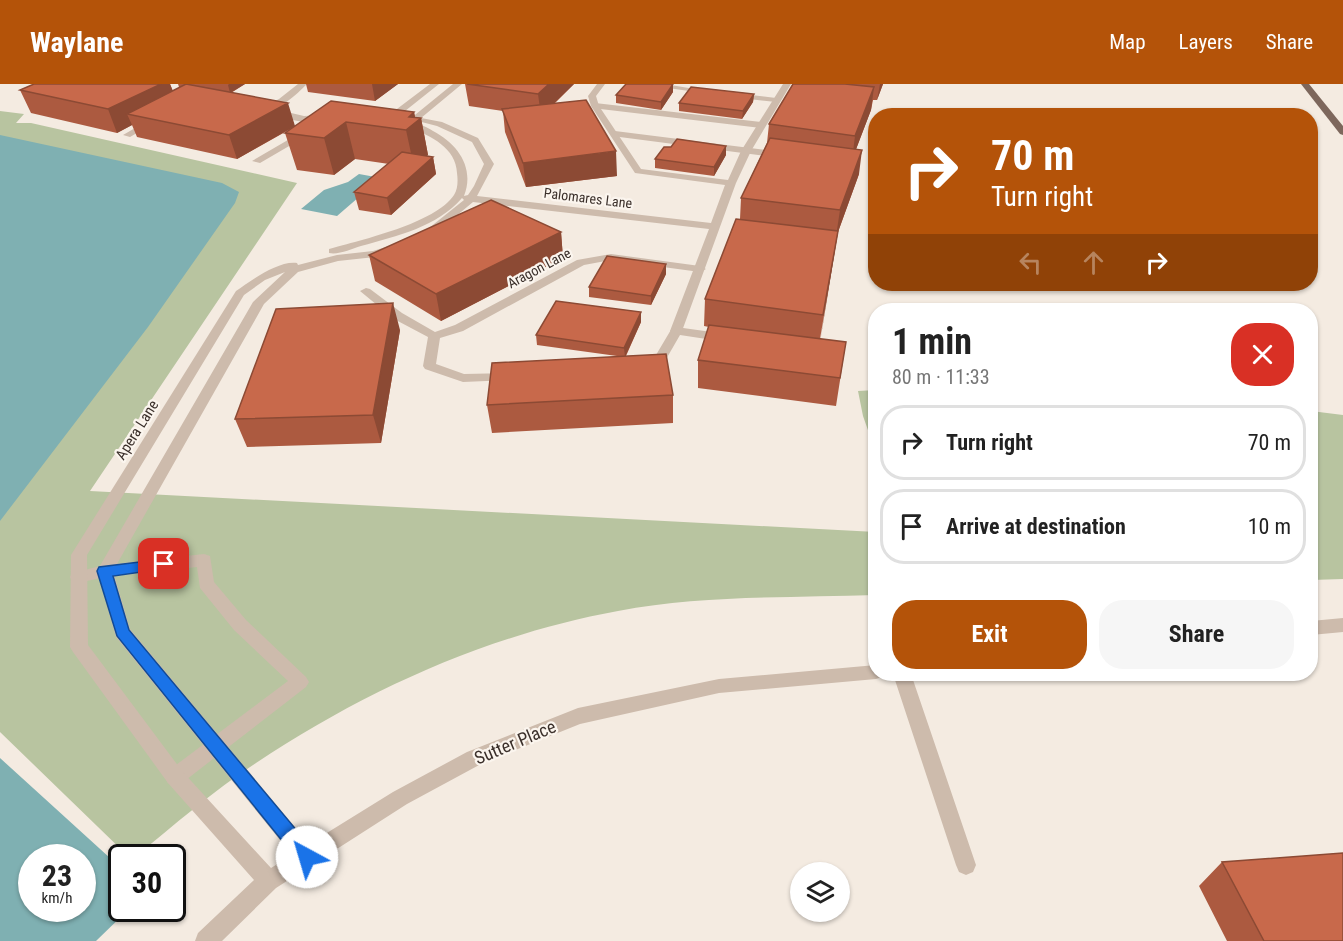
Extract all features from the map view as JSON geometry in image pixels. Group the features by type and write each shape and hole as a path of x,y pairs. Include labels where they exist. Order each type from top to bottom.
{"main road":[{"path":"1305,84 1343,132"}],"street":[{"path":"264,110 282,101 303,84"},
{"path":"387,117 435,84"},
{"path":"414,119 458,84"},
{"path":"601,84 592,96 595,106 638,171 731,183"},
{"path":"644,84 784,92"},
{"path":"635,366 661,358 676,331 731,183 761,125 784,92"},
{"path":"595,106 761,125"},
{"path":"253,108 304,119 331,118 257,161"},
{"path":"591,116 601,115"},
{"path":"307,857 122,632 105,571 259,302 294,270 337,258 375,254 428,234 473,198 482,185 489,164 475,140 438,124 387,117"},
{"path":"387,117 428,131 451,147 462,164 462,184 458,197"},
{"path":"127,135 157,120"},
{"path":"615,134 792,156"},
{"name":"Palomares Lane","path":"458,197 714,227"},
{"name":"Apera Lane","path":"269,881 174,777 79,647 79,555 240,294 261,278 316,257 408,229 440,211 458,197"},
{"name":"Aragon Lane","path":"434,336 459,328 581,262 611,257 700,269"},
{"path":"366,291 398,316 434,336 429,366 463,378 521,375"},
{"path":"375,318 398,316"},
{"path":"676,331 743,340"},
{"path":"78,577 105,571 204,560 206,584 240,625 300,682 174,777"},
{"path":"1318,627 1343,625"},
{"name":"Sutter Place","path":"206,941 269,881 400,798 474,758 578,716 719,686 868,673"},
{"path":"904,681 966,865"}],"green space":[{"path":"0,111 24,114 16,123 31,123 297,183 90,491 868,532 868,595 746,598 650,606 569,621 475,650 384,689 298,736 224,785 151,844 116,844 0,732"},
{"path":"868,390 868,430 863,416 858,391"},
{"path":"1318,412 1343,415 1343,579 1318,580"}],"water":[{"path":"0,135 222,183 239,192 235,203 148,327 0,521"},
{"path":"359,174 381,178 337,216 301,209 324,190 348,182"},
{"path":"0,758 95,844 18,844 18,922 96,922 96,845 108,856 108,922 116,922 96,941 0,941"}],"building":[{"path":"34,84 161,84 108,109 20,90"},
{"path":"186,84 288,103 229,135 127,114"},
{"path":"467,84 549,84 538,94"},
{"path":"626,84 673,84 661,102 616,95"},
{"path":"793,84 845,84 874,87 855,136 769,124"},
{"path":"691,87 754,94 743,111 679,103"},
{"path":"586,100 616,151 523,163 502,109"},
{"path":"331,101 414,112 409,117 421,118 406,130 346,122 324,138 285,133"},
{"path":"770,138 862,150 840,210 741,198"},
{"path":"677,139 726,146 714,167 655,159 664,147 671,147"},
{"path":"402,152 433,157 387,198 354,192"},
{"path":"491,200 561,232 436,294 369,255"},
{"path":"736,219 838,231 823,315 705,299"},
{"path":"607,256 666,264 651,296 589,287"},
{"path":"556,301 641,312 624,348 536,335"},
{"path":"393,303 373,415 235,419 276,309"},
{"path":"709,325 846,342 840,378 698,360"},
{"path":"666,354 673,395 487,405 492,363"},
{"path":"1343,853 1343,941 1264,941 1222,862"}],"route":[{"path":"164,564 105,571 122,632 307,857"}]}
